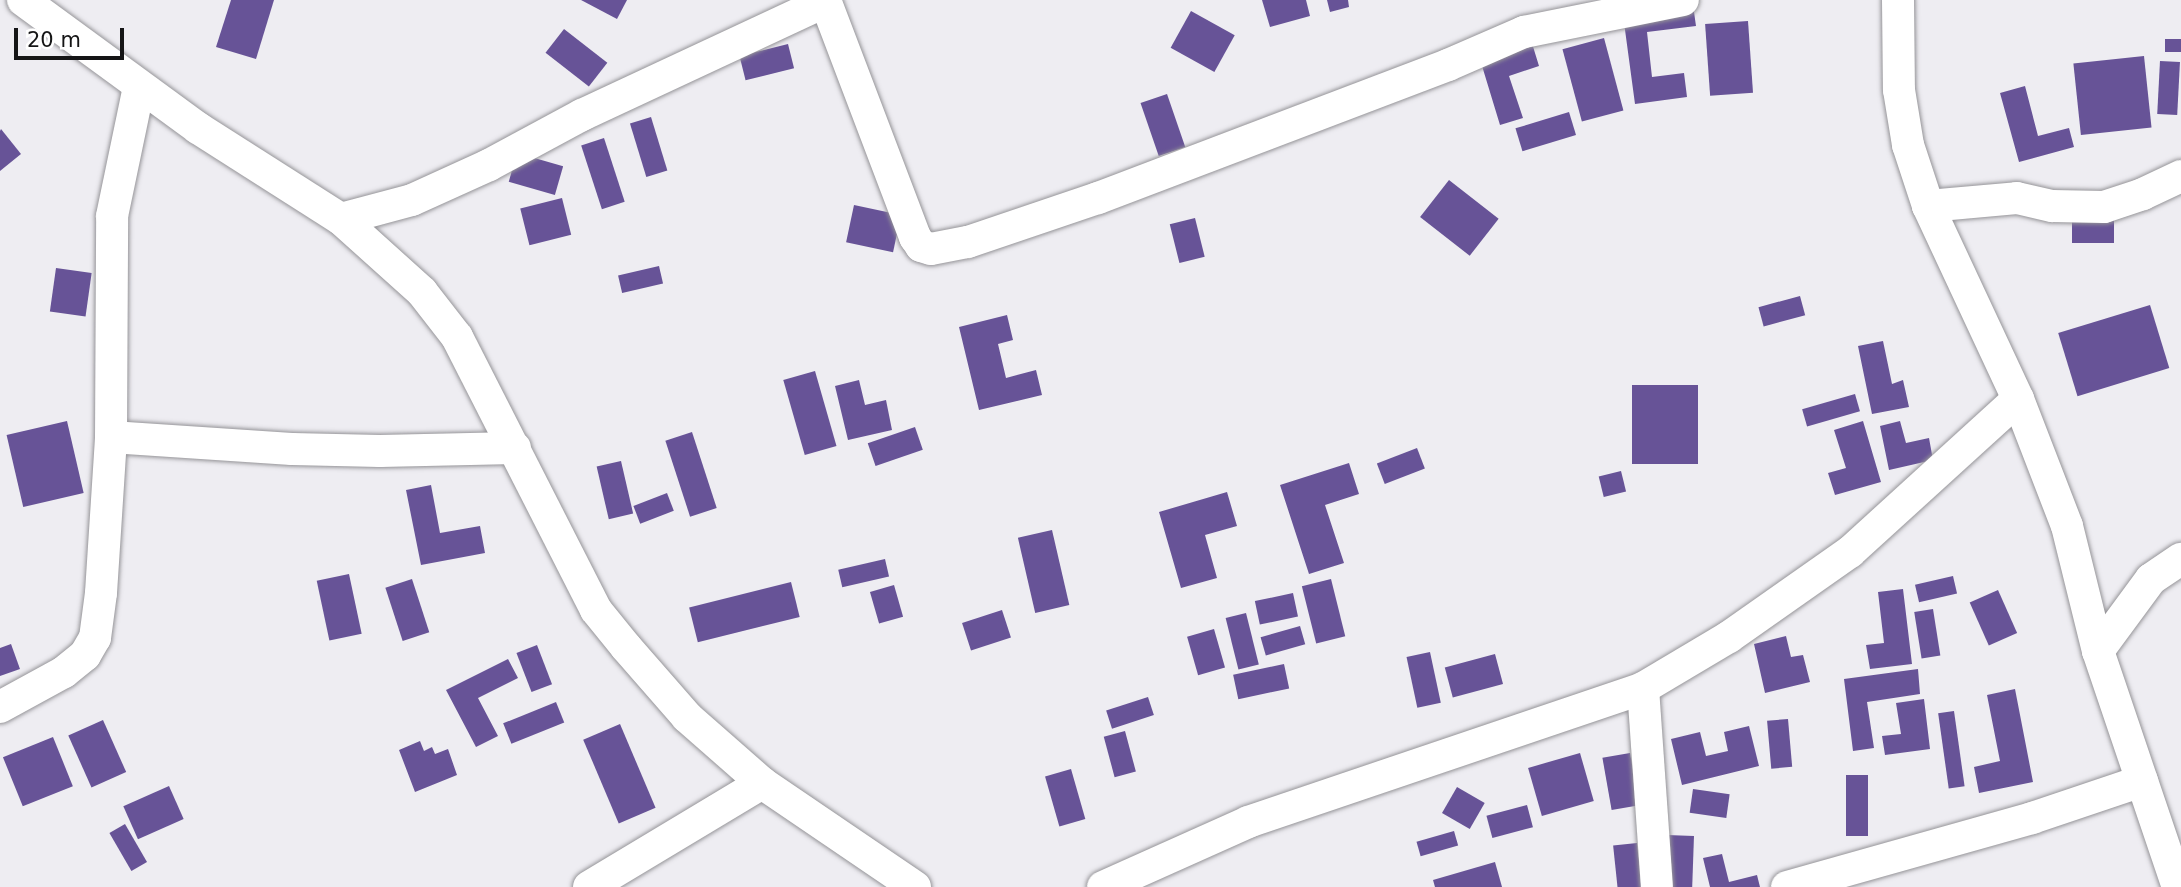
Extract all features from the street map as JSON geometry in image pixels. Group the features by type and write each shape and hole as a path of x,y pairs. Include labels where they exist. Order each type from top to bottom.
{"street":[{"path":"23,0 139,87 341,219 422,292 457,337 596,610 687,717 762,783 915,887"},
{"path":"341,219 412,200 826,1 915,237 921,246 931,249 968,242 1074,207 1448,65 1524,32 1683,0"},
{"path":"1898,0 1896,53 1900,101 1908,145 1928,206 2018,399 2067,526 2098,651 2178,887"},
{"path":"0,707 64,671 92,647 101,593 111,437 112,216 139,87"},
{"path":"1928,206 2017,198 2052,206 2104,208 2181,176"},
{"path":"1102,887 1248,822 1643,688 1729,637 1850,552 2018,399"},
{"path":"111,437 292,449 380,451 515,448"},
{"path":"2098,651 2151,579 2181,559"},
{"path":"1643,688 1657,887"},
{"path":"1787,887 2032,818 2142,781"},
{"path":"589,887 762,783"}],"building":[{"path":"231,0 274,0 256,59 216,47"},
{"path":"581,0 627,0 617,19"},
{"path":"1262,0 1306,0 1310,16 1270,27"},
{"path":"1327,0 1348,0 1349,7 1330,12"},
{"path":"1693,5 1696,26 1647,32 1652,77 1684,73 1687,97 1635,104 1623,15"},
{"path":"1191,11 1235,35 1214,72 1171,48"},
{"path":"1748,21 1753,93 1710,96 1705,24"},
{"path":"564,29 607,63 589,87 546,53"},
{"path":"1604,38 1623,110 1582,122 1562,49"},
{"path":"2165,39 2181,39 2181,52 2165,52"},
{"path":"1531,40 1539,66 1509,76 1523,118 1500,125 1479,56"},
{"path":"788,44 794,68 746,80 739,56"},
{"path":"2144,56 2152,128 2081,135 2073,63"},
{"path":"2160,61 2180,62 2177,115 2157,114"},
{"path":"2025,86 2038,136 2069,128 2074,147 2019,162 2000,93"},
{"path":"1167,94 1185,147 1159,156 1141,103"},
{"path":"1569,112 1576,135 1522,151 1515,128"},
{"path":"651,117 667,171 646,177 630,123"},
{"path":"1,129 21,154 0,171 0,131"},
{"path":"604,138 625,202 602,209 581,145"},
{"path":"517,153 563,166 555,195 509,182"},
{"path":"1449,180 1499,219 1470,256 1420,217"},
{"path":"562,198 571,235 529,245 520,208"},
{"path":"854,205 901,215 893,252 846,242"},
{"path":"1195,218 1205,257 1179,263 1170,224"},
{"path":"2072,220 2114,220 2114,243 2072,243"},
{"path":"659,266 663,284 622,293 618,275"},
{"path":"56,268 92,273 86,317 50,312"},
{"path":"1800,296 1805,315 1764,326 1758,307"},
{"path":"2150,305 2169,368 2077,396 2058,333"},
{"path":"1007,315 1013,340 998,344 1006,378 1036,370 1042,395 979,410 959,327"},
{"path":"1883,341 1892,384 1903,380 1909,407 1872,414 1858,346"},
{"path":"815,371 836,446 805,455 783,380"},
{"path":"859,380 865,405 886,400 892,430 848,440 835,386"},
{"path":"1632,385 1698,385 1698,464 1632,464"},
{"path":"1855,394 1860,411 1807,426 1802,409"},
{"path":"67,421 84,493 23,507 7,435"},
{"path":"1863,421 1881,482 1835,495 1828,473 1846,468 1834,430"},
{"path":"1900,421 1906,443 1929,438 1933,460 1889,470 1880,426"},
{"path":"915,427 923,450 876,466 868,443"},
{"path":"692,432 717,508 690,517 665,441"},
{"path":"1417,448 1425,469 1385,484 1377,463"},
{"path":"621,461 633,514 609,519 597,467"},
{"path":"1349,463 1359,494 1325,505 1344,563 1309,574 1280,485"},
{"path":"1621,471 1626,491 1604,497 1599,477"},
{"path":"431,485 440,533 480,526 485,553 421,565 406,490"},
{"path":"1227,492 1237,526 1205,535 1217,578 1181,588 1159,512"},
{"path":"667,493 674,511 640,524 633,506"},
{"path":"1052,530 1069,605 1035,613 1018,538"},
{"path":"885,559 889,577 842,587 838,570"},
{"path":"349,574 362,634 329,641 317,581"},
{"path":"1953,576 1957,594 1919,602 1915,585"},
{"path":"412,579 429,632 403,641 385,588"},
{"path":"1331,579 1345,636 1316,644 1302,586"},
{"path":"791,582 800,617 698,642 689,607"},
{"path":"894,585 903,617 879,624 870,592"},
{"path":"1903,589 1912,664 1870,669 1866,645 1884,643 1878,592"},
{"path":"1998,590 2017,633 1989,646 1970,603"},
{"path":"1293,593 1298,616 1260,625 1255,601"},
{"path":"1933,609 1940,655 1922,658 1914,612"},
{"path":"1002,610 1011,638 971,651 962,623"},
{"path":"1246,613 1259,664 1238,670 1226,618"},
{"path":"1300,626 1305,644 1266,656 1261,637"},
{"path":"1214,629 1225,667 1198,675 1187,637"},
{"path":"1786,636 1791,657 1803,655 1810,682 1765,693 1754,644"},
{"path":"11,644 20,669 0,676 0,648"},
{"path":"537,645 552,684 532,692 516,653"},
{"path":"1430,652 1441,703 1417,708 1407,657"},
{"path":"1495,654 1503,684 1453,697 1445,667"},
{"path":"508,659 518,678 478,698 498,736 476,747 446,690"},
{"path":"1284,664 1289,688 1238,699 1233,675"},
{"path":"1918,669 1920,694 1867,702 1874,748 1853,751 1844,679"},
{"path":"2015,689 2033,782 1979,793 1974,767 2000,761 1987,695"},
{"path":"1148,697 1154,715 1112,729 1106,711"},
{"path":"1924,699 1930,749 1885,755 1882,736 1901,734 1896,703"},
{"path":"556,702 564,722 511,744 503,723"},
{"path":"1954,711 1965,786 1949,788 1938,713"},
{"path":"1788,719 1792,767 1771,769 1767,721"},
{"path":"103,720 126,772 91,788 68,735"},
{"path":"620,724 656,808 619,823 583,740"},
{"path":"1749,726 1759,766 1682,785 1671,739 1700,732 1706,756 1728,751 1724,732"},
{"path":"1125,731 1136,772 1115,777 1104,737"},
{"path":"53,737 73,786 23,806 3,757"},
{"path":"420,741 424,751 432,747 435,754 448,749 457,775 415,792 399,750"},
{"path":"1580,753 1594,801 1542,816 1528,768"},
{"path":"1630,753 1639,805 1612,810 1602,758"},
{"path":"1071,769 1085,819 1059,826 1045,776"},
{"path":"1846,775 1868,775 1868,836 1846,836"},
{"path":"169,786 184,819 138,839 123,806"},
{"path":"1457,787 1485,803 1470,829 1442,813"},
{"path":"1693,789 1730,794 1726,818 1690,813"},
{"path":"1527,805 1533,827 1492,838 1486,816"},
{"path":"125,824 147,862 131,871 109,833"},
{"path":"1454,831 1458,845 1421,856 1417,842"},
{"path":"1667,835 1694,836 1692,887 1665,887"},
{"path":"1637,843 1642,887 1617,887 1613,846"},
{"path":"1722,854 1729,882 1757,875 1760,887 1710,887 1703,858"},
{"path":"1495,862 1502,887 1435,887 1433,880"}]}
